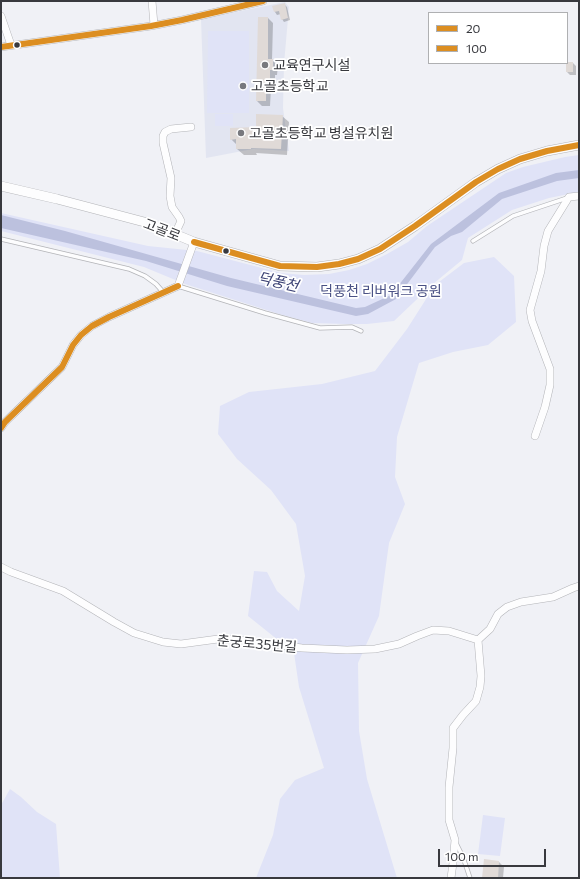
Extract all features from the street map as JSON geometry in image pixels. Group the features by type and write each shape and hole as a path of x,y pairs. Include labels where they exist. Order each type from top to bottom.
{"street":[{"path":"152,1 154,25"},
{"path":"1,47 154,25 263,1"},
{"path":"1,16 11,45"},
{"path":"175,234 181,221 172,207 170,196 171,178 163,143 163,136 165,132 171,129 191,127"},
{"name":"고골로","path":"1,186 148,223 194,242 280,266 317,267 339,264 358,259 380,248 415,226 476,182 498,169 520,159 547,151 579,145"},
{"path":"535,436 545,407 550,386 550,369 532,321 530,310 541,271 544,246 548,231 568,198 579,196"},
{"path":"1,428 5,422 62,367 80,335 92,326 109,317 178,286 194,242"},
{"name":"춘궁로35번길","path":"1,567 63,591 134,633 163,642 181,644 218,639 240,640 302,648 347,650 375,649 399,644 433,630 449,631 478,640"},
{"path":"451,878 455,840 449,820 449,787 453,748 453,728 476,701 480,687 481,676 478,640 490,629 498,614 507,607 521,602 554,597 579,586"}],"lane":[{"path":"473,241 513,216 568,198"},
{"path":"1,239 129,269 145,276 164,292"},
{"path":"178,286 265,313 320,328 352,327 361,331"},
{"path":"455,840 470,878"}],"shaded area":[{"name":"고골초등학교","path":"285,2 289,7 284,64 283,108 289,151 253,149 206,158 201,19"},
{"path":"579,170 579,178 557,181 502,199 462,232 451,236 435,247 396,299 368,314 356,316 227,286 146,261 1,228 1,215 65,231 231,278 356,308 365,307 391,295 431,244 499,193 556,173"}],"green space":[{"path":"208,31 249,31 249,113 207,113"},
{"path":"215,114 233,114 233,126 215,126"},
{"name":"덕풍천 리버워크 공원","path":"579,155 579,192 549,198 512,210 468,238 462,260 433,284 394,321 367,324 312,323 185,284 144,267 1,231 1,213 148,246 197,251 281,273 304,275 329,274 349,270 367,264 387,254 408,242 427,226 506,173 523,167"},
{"path":"494,257 514,276 516,322 488,345 453,352 419,363 397,437 395,477 405,504 389,543 379,616 358,663 359,731 367,779 397,878 256,878 273,835 280,799 295,780 324,768 299,687 294,653 248,616 254,571 267,572 277,591 299,611 305,576 296,524 271,490 237,459 218,434 220,406 249,392 322,384 375,371 407,329 435,285 464,263"},
{"path":"10,789 37,812 56,824 60,878 1,878 1,805"},
{"path":"483,815 505,818 500,856 478,854"}],"building":[{"path":"285,3 288,18 281,20 279,11 274,12 272,6"},
{"name":"교육연구시설","path":"258,17 268,17 268,59 273,59 273,70 270,70 270,83 266,83 266,101 256,101"},
{"path":"568,62 573,62 573,72 566,72 566,64 568,64"},
{"path":"256,114 283,115 281,149 236,149 236,139 230,140 230,128 256,127"},
{"path":"484,859 499,861 498,878 482,878"}],"transit line":[{"name":"100","path":"1,47 151,26 263,1"},
{"name":"20","path":"194,242 280,266 317,267 339,264 358,259 380,249 476,182 498,169 520,159 547,151 579,145"},
{"name":"20","path":"1,428 5,422 62,367 73,345 81,335 92,326 178,286"}],"place":[{"name":"교육연구시설","path":"265,65"},
{"name":"고골초등학교","path":"243,86"},
{"name":"고골초등학교 병설유치원","path":"241,133"}],"water label":[{"name":"덕풍천","path":"278,282"}]}
